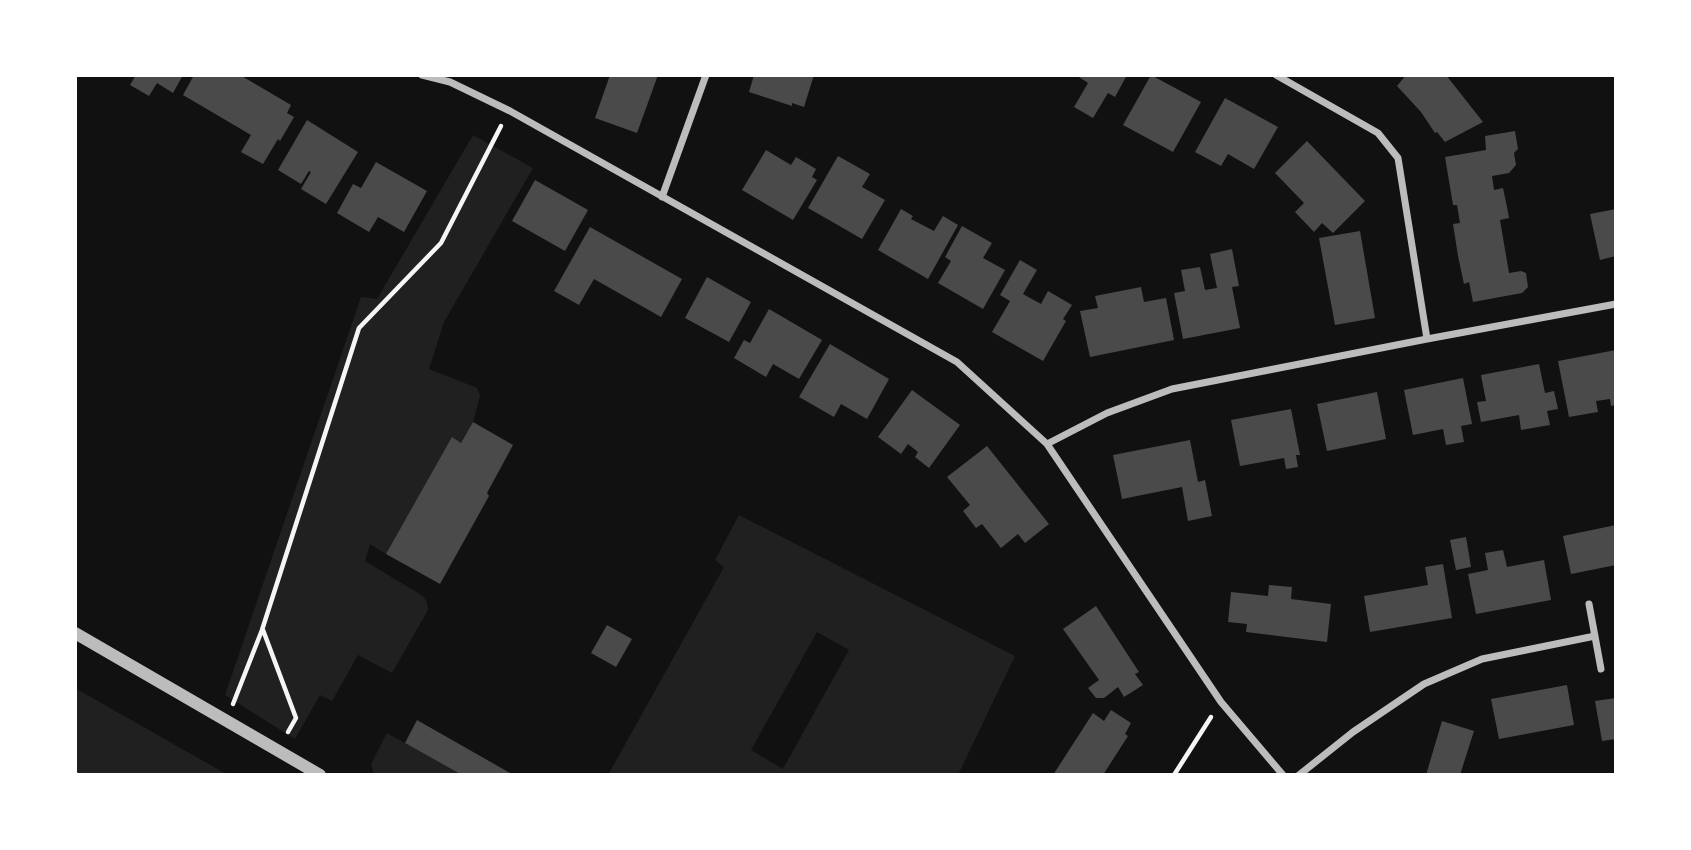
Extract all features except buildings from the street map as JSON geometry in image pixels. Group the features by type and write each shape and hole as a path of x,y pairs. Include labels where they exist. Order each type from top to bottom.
{"street":[{"path":"422,75 450,82 510,110 957,362 1047,444 1221,702 1283,775"},
{"path":"662,197 706,75"},
{"path":"1276,75 1378,133 1398,158 1427,339"},
{"path":"1047,444 1107,412 1172,389 1616,304"},
{"path":"1589,604 1601,669"},
{"path":"75,633 320,775"},
{"path":"1299,775 1353,732 1424,684 1482,659 1595,636"}],"path":[{"path":"226,720 262,629 359,328 441,243 510,110"},
{"path":"262,629 296,718 278,751"},
{"path":"1174,775 1221,702"}],"shaded area":[{"path":"473,135 533,168 444,322 429,369 477,388 480,396 473,422 461,443 453,438 386,554 370,544 365,561 423,596 428,610 392,673 358,655 332,701 320,695 295,739 225,695 361,297 377,299"},
{"path":"739,515 1015,656 958,775 608,775 724,567 715,560","holes":["817,632 849,650 783,769 751,750"]},
{"path":"75,688 228,775 75,775"},
{"path":"387,733 462,775 374,775 371,764"}]}
